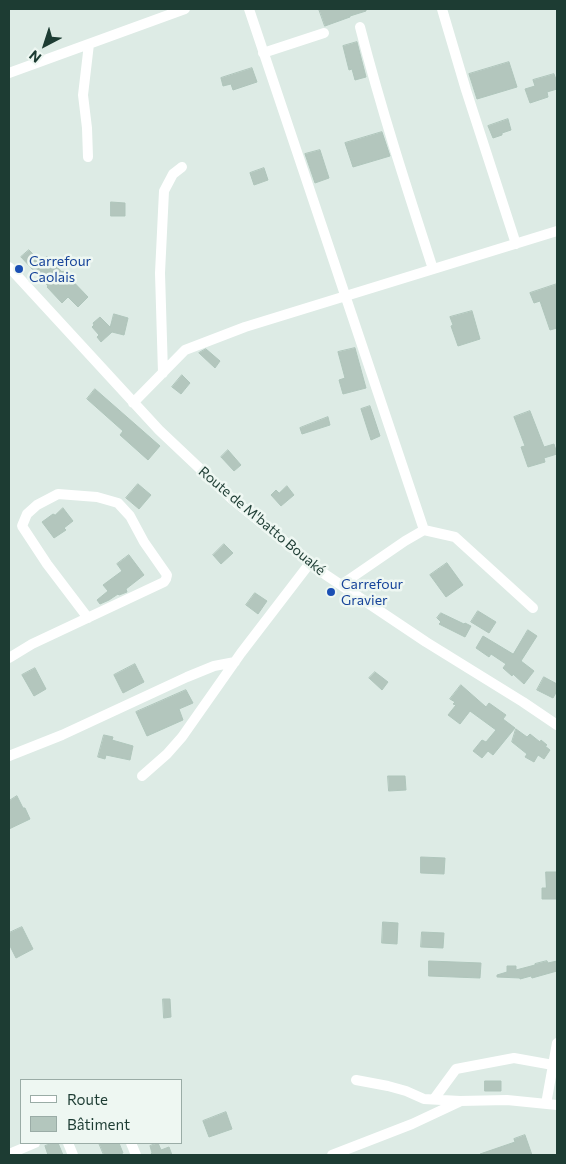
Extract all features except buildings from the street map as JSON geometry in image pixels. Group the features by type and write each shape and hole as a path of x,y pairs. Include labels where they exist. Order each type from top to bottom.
{"street":[{"path":"9,73 185,9"},
{"path":"248,9 424,530"},
{"path":"442,9 516,244"},
{"path":"360,28 374,83 408,194 434,269"},
{"path":"263,53 324,33"},
{"path":"88,157 87,128 82,96 89,44"},
{"path":"163,373 160,274 164,191 172,174 182,167"},
{"path":"134,403 185,350 245,327 557,231"},
{"name":"Route de M'batto Bouaké","path":"9,267 159,430 232,499 310,563 341,585 426,642 557,725"},
{"path":"9,658 32,644 88,618 164,582 166,579 167,575 144,542 130,516 118,504 97,497 58,494 37,505 27,514 22,526 47,564 88,618"},
{"path":"341,585 398,545 424,530 455,537 533,608"},
{"path":"142,776 167,754 182,737 235,662 310,563"},
{"path":"9,756 62,735 187,677 214,666 235,662"},
{"path":"546,1104 557,1043"},
{"path":"434,1100 456,1068 514,1058 553,1065"},
{"path":"356,1080 406,1091 424,1099 460,1101 506,1100 557,1105"},
{"path":"332,1155 412,1124 460,1101"},
{"path":"9,1154 34,1144"}],"place":[{"name":"Carrefour Caolais","path":"19,269"},
{"name":"Carrefour Gravier","path":"331,592"}]}
